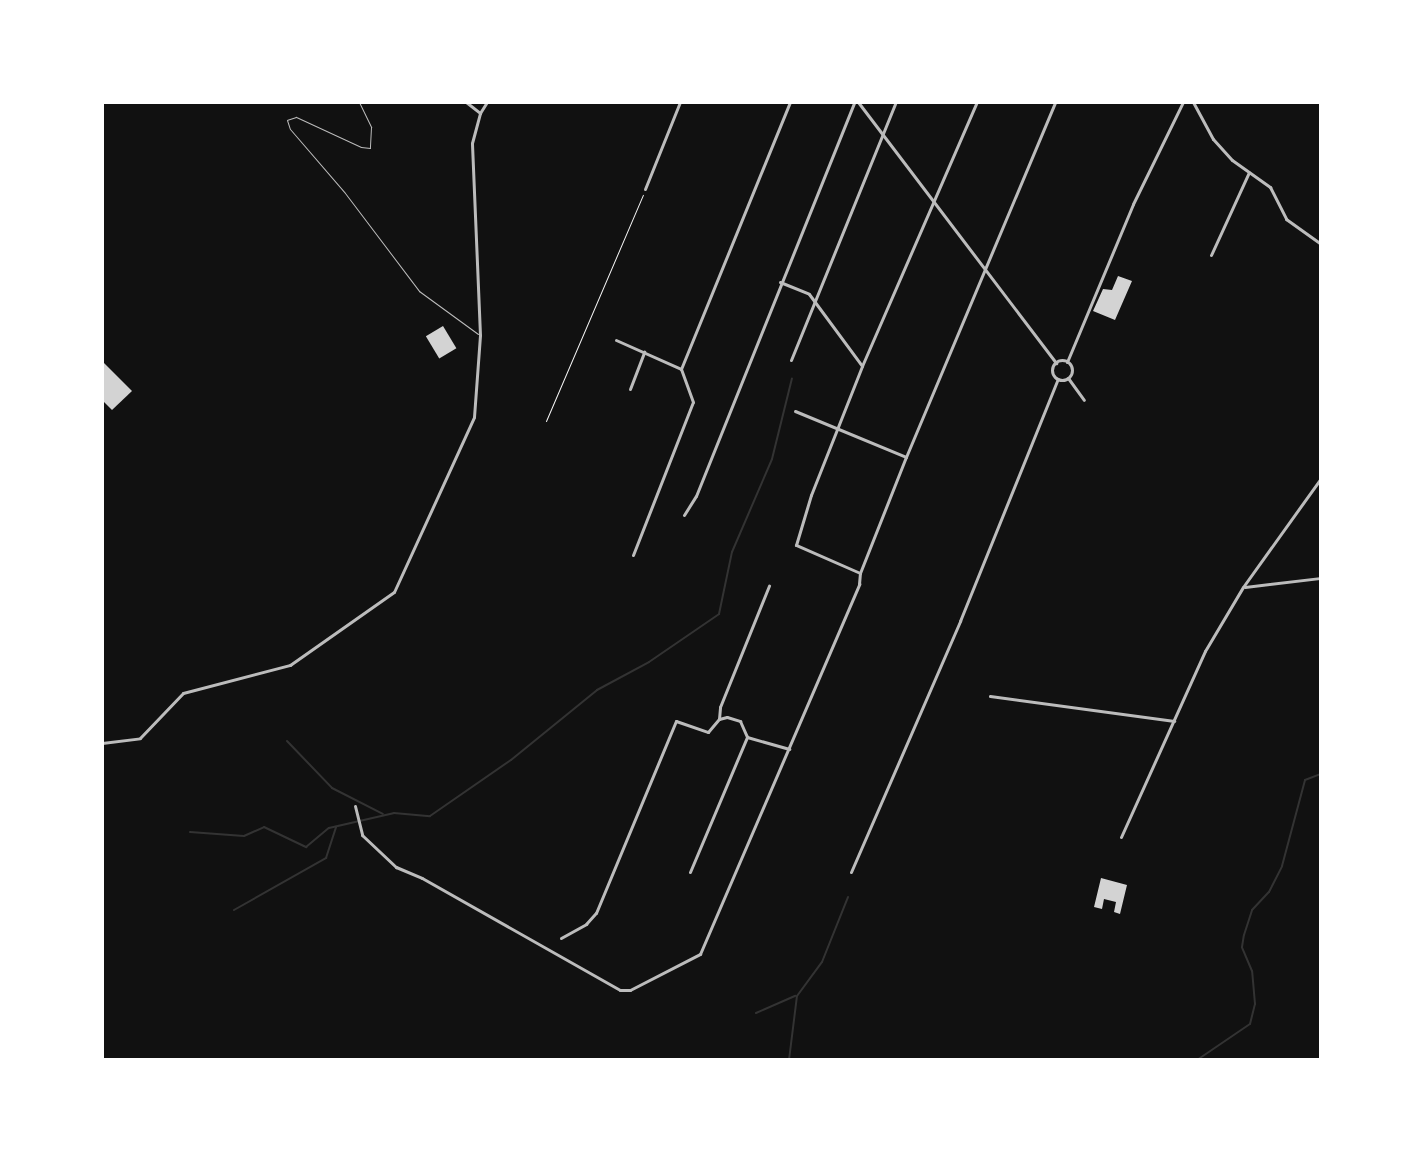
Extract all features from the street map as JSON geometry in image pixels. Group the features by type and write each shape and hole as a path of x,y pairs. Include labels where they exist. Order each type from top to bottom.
{"street":[{"path":"466,102 480,113"},
{"path":"102,743 140,738 183,693 290,665 394,592 474,417 480,335 472,143 480,113 487,102"},
{"path":"645,189 680,102"},
{"path":"633,555 693,402 681,369 790,102"},
{"path":"684,515 696,496 780,282 856,102 1056,363"},
{"path":"791,360 896,102"},
{"path":"860,573 796,545 837,427 977,102"},
{"path":"355,806 362,835 396,867 422,878 620,990 630,990 700,954 859,584 860,573 906,457 1055,102"},
{"path":"1067,362 1133,204 1183,102"},
{"path":"1193,102 1213,139 1270,187 1286,219 1321,244"},
{"path":"1211,255 1249,172"},
{"path":"780,282 814,300 862,366"},
{"path":"616,340 681,369"},
{"path":"630,389 644,352"},
{"path":"1056,363 1067,362"},
{"path":"1067,362 1072,370 1068,378"},
{"path":"1056,363 1053,372 1058,379"},
{"path":"1058,379 1068,378"},
{"path":"1068,378 1084,400"},
{"path":"851,872 960,621 1058,379"},
{"path":"795,411 906,457"},
{"path":"1121,837 1205,651 1243,587 1321,478"},
{"path":"1243,587 1321,578"},
{"path":"561,938 586,924 596,913 676,721 708,732 719,719 720,707 769,586"},
{"path":"990,696 1174,721"},
{"path":"690,872 747,737 740,721 727,717 719,719"},
{"path":"747,737 789,749"}],"lane":[{"path":"359,102 371,127 373,139 370,148 361,147 296,117 287,120 298,139 345,193 419,291 480,335"}],"path":[{"path":"546,421 645,189"}],"building":[{"path":"1118,276 1132,281 1115,320 1093,311 1103,289 1112,290"},
{"path":"443,326 456,348 439,359 426,336"},
{"path":"102,361 132,391 112,410 102,400"},
{"path":"1101,878 1127,885 1120,914 1114,912 1116,902 1104,899 1102,909 1094,907"}],"waterway":[{"path":"190,832 244,836 264,827 306,847 329,828 394,813 430,816 511,760 597,690 649,662 719,614 732,552 772,459 792,378"},
{"path":"287,741 332,788 383,814"},
{"path":"1197,1060 1250,1024 1255,1004 1252,971 1242,947 1244,935 1252,910 1269,892 1282,866 1305,780 1321,774"},
{"path":"234,910 326,858 336,827"},
{"path":"789,1060 797,996 822,962 848,897"},
{"path":"756,1013 795,996"}]}
